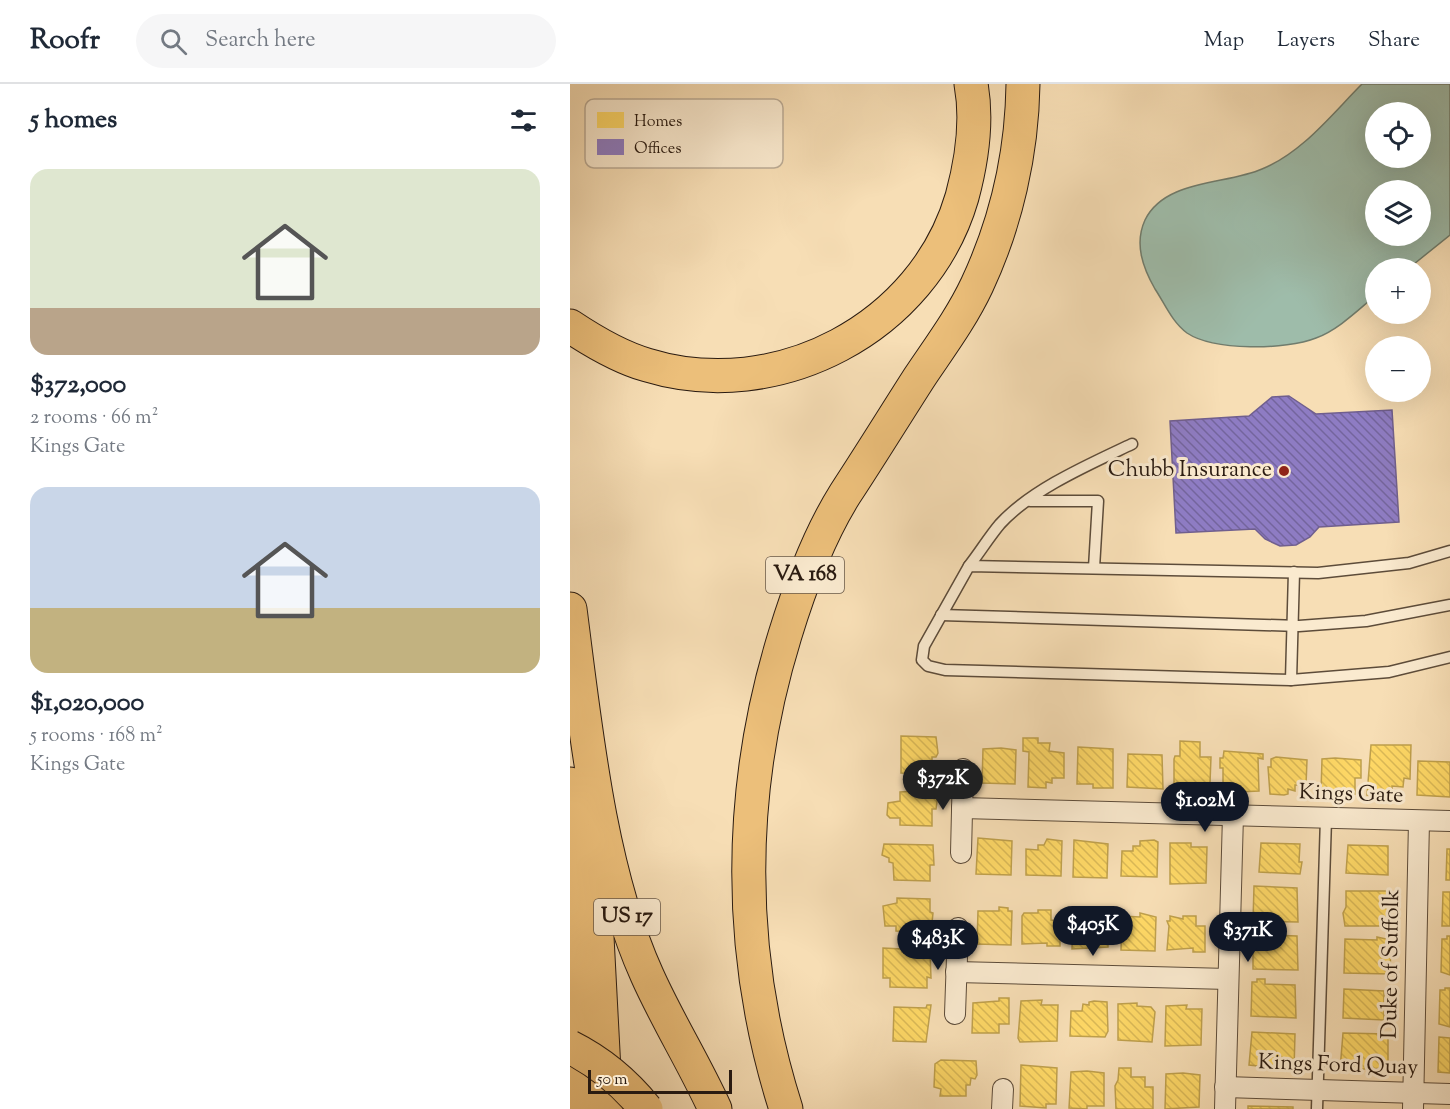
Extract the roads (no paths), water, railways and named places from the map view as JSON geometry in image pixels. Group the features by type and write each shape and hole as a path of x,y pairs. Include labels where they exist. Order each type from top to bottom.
{"highway":[{"path":"570,326 619,355 647,365 675,372 718,376 746,375 791,366 822,355 851,339 880,320 906,295 927,270 957,214 972,152 974,120 971,84"},
{"name":"VA 168","path":"786,1109 770,1056 756,983 748,896 748,823 762,718 778,659 809,565 845,495 950,333 987,262 1007,202 1017,157 1023,84"},
{"name":"US 17","path":"570,609 583,710 602,820 627,919 646,974 715,1109"},
{"path":"583,710 606,1109"},
{"path":"570,784 573,856 574,1109"},
{"path":"570,1047 601,1065 629,1088 646,1109"}],"street":[{"path":"961,853 963,769"},
{"name":"Kings Gate","path":"962,807 1450,821"},
{"path":"1225,1109 1233,815"},
{"name":"Duke of Suffolk","path":"1413,1101 1419,821"},
{"path":"955,1014 958,928"},
{"path":"956,972 1228,980"},
{"name":"Kings Ford Quay","path":"1225,1088 1317,1099 1413,1101 1450,1094"},
{"path":"1002,1109 1003,1089"}],"lane":[{"path":"1132,444 1063,478 1002,523 969,566 924,646 922,660 928,666 945,670 1291,680 1389,672 1450,657"},
{"path":"1030,501 1098,501 1094,568"},
{"path":"969,566 1294,572 1363,570 1409,563 1450,551"},
{"path":"1291,680 1294,572"},
{"path":"941,615 1292,625 1366,621 1450,605"},
{"path":"1317,1099 1326,818"}],"place":[{"name":"Chubb Insurance","path":"1284,471"}]}
